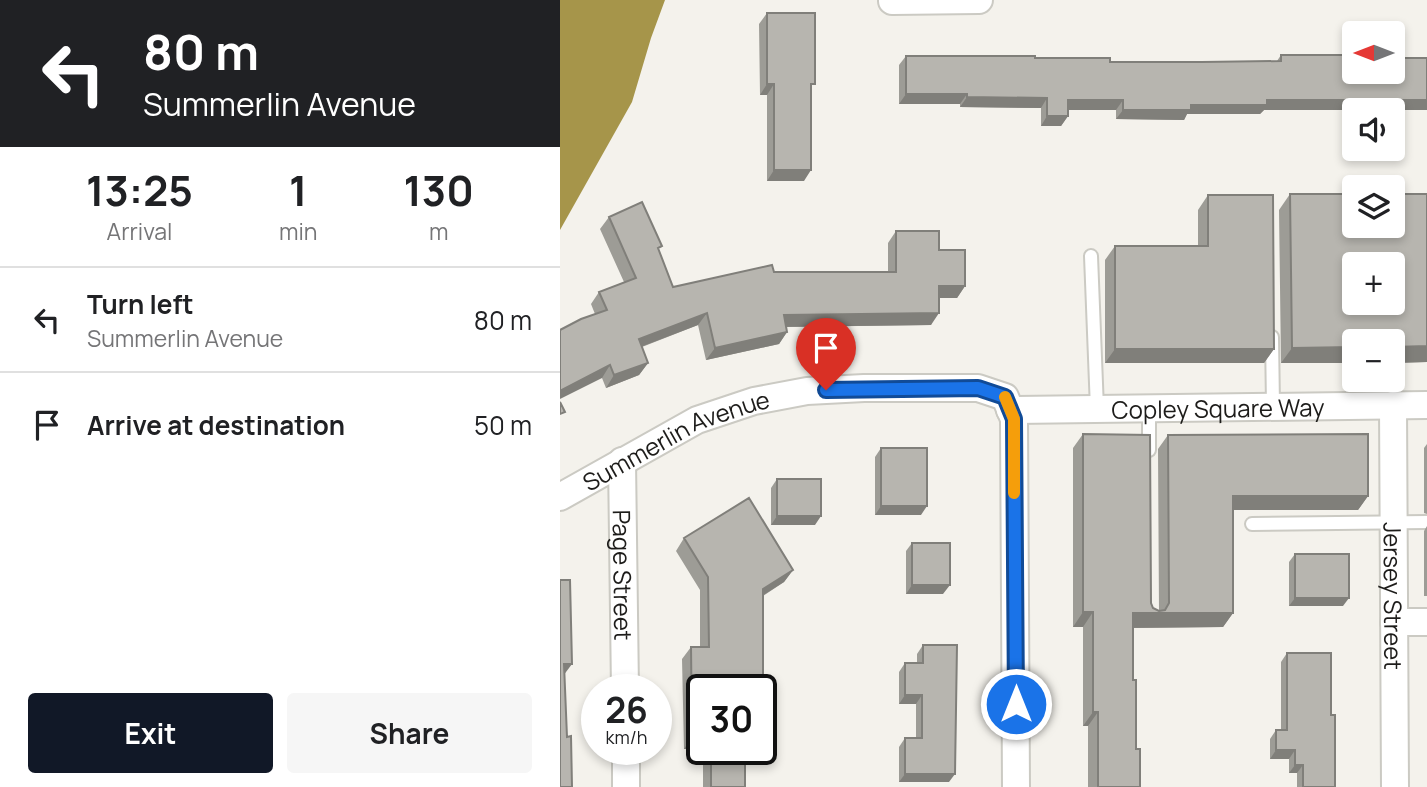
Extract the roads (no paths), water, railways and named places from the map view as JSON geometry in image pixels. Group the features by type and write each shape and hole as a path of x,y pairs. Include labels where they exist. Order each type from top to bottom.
{"street":[{"path":"892,1 979,0"},
{"name":"Summerlin Avenue","path":"560,497 697,420 754,401 807,391 978,388 1008,403"},
{"path":"1008,403 1014,419 1016,787"},
{"name":"Copley Square Way","path":"1008,403 1097,409 1427,405"},
{"name":"Jersey Street","path":"1393,405 1395,787"},
{"name":"Page Street","path":"622,461 625,674"},
{"path":"1394,622 1427,622"},
{"path":"626,765 626,787"}],"lane":[{"path":"1091,256 1097,409"},
{"path":"1272,323 1273,407"},
{"path":"1149,408 1149,464"},
{"path":"1252,524 1427,522"}]}
